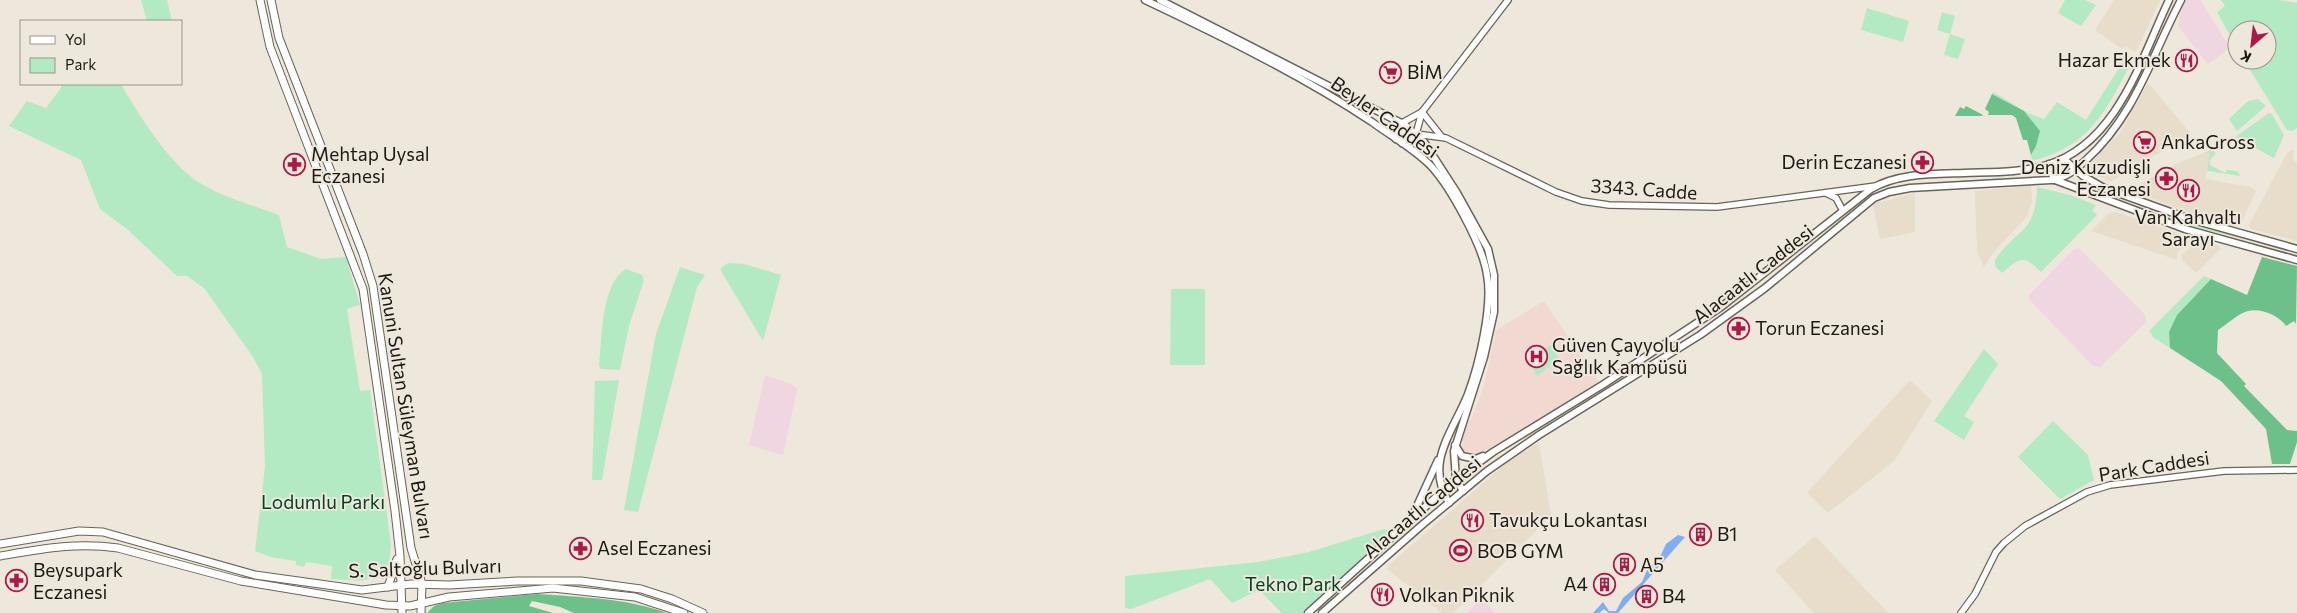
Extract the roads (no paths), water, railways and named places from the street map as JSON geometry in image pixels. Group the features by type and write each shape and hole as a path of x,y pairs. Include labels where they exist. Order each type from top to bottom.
{"main road":[{"name":"Kanuni Sultan Süleyman Bulvarı","path":"260,0 270,47 363,289 399,546 402,609"},
{"name":"Kanuni Sultan Süleyman Bulvarı","path":"271,0 279,38 363,254 373,286 411,548 422,584 421,613"},
{"name":"Beyler Caddesi","path":"1145,0 1320,88 1402,143 1425,161 1441,180 1481,251 1488,276 1489,295 1486,321 1468,393 1442,450 1438,477 1442,492"},
{"name":"Beyler Caddesi","path":"1160,0 1402,123 1416,134 1438,163 1476,226 1488,250 1494,275 1494,312 1484,357 1473,396 1455,445 1453,463 1456,479"},
{"name":"Alacaatlı Caddesi","path":"1308,613 1456,479 1493,452 1604,384 1721,307 1842,209 1876,186 1896,179 1931,174 2013,170 2049,164 2064,158 2094,137 2109,121 2134,76 2169,0"},
{"name":"Alacaatlı Caddesi","path":"1322,613 1449,502 1520,447 1711,327 1770,284 1862,206 1878,196 1889,192 1916,188 2054,180 2065,177 2076,170 2102,145 2123,118 2181,0"},
{"path":"1396,139 1395,133 1402,123"},
{"path":"1402,143 1409,141 1416,134"},
{"path":"2064,158 2076,170 2104,188 2190,220 2297,249"},
{"path":"2049,164 2054,180 2185,229 2297,260"},
{"path":"1455,445 1462,456 1469,459 1476,459 1493,452"},
{"path":"1408,523 1422,498 1442,450"},
{"path":"1456,479 1463,491"},
{"path":"1442,492 1449,502"},
{"name":"S. Saltoğlu Bulvarı","path":"0,544 79,531 103,532 254,575 362,590 401,585 450,585 549,580 606,584 649,591 703,613"},
{"name":"S. Saltoğlu Bulvarı","path":"0,556 73,544 118,548 241,581 402,609 449,596 553,588 635,597 684,613"},
{"path":"388,587 396,567 399,546"}],"street":[{"path":"1416,134 1422,112 1508,0"},
{"path":"1402,123 1422,112"},
{"path":"1422,112 1441,136"},
{"name":"3343. Cadde","path":"1416,134 1441,136 1468,147 1556,192 1582,201 1609,205 1708,208 1876,186"},
{"path":"1824,193 1836,198 1842,209"},
{"name":"Park Caddesi","path":"1961,613 1975,594 2000,547 2025,526 2077,497 2110,486 2224,471 2297,470"}],"water":[{"path":"1678,535 1685,537 1618,613 1609,613 1604,609 1599,613 1593,613 1603,602 1609,611 1616,611 1623,598 1642,582 1648,568 1659,559 1666,544"}],"place":[{"name":"Hazar Ekmek","path":"2187,60"},
{"name":"BİM","path":"1391,72"},
{"name":"AnkaGross","path":"2145,142"},
{"name":"Derin Eczanesi","path":"1923,162"},
{"name":"Mehtap Uysal Eczanesi","path":"295,165"},
{"name":"Deniz Kuzudişli Eczanesi","path":"2167,178"},
{"name":"Van Kahvaltı Sarayı","path":"2188,191"},
{"name":"Torun Eczanesi","path":"1739,328"},
{"name":"Güven Çayyolu Sağlık Kampüsü","path":"1536,356"},
{"name":"Tavukçu Lokantası","path":"1473,520"},
{"name":"B1","path":"1701,534"},
{"name":"Asel Eczanesi","path":"581,548"},
{"name":"BOB GYM","path":"1461,551"},
{"name":"A5","path":"1624,565"},
{"name":"Beysupark Eczanesi","path":"17,581"},
{"name":"A4","path":"1604,584"},
{"name":"Volkan Piknik","path":"1383,595"},
{"name":"B4","path":"1646,596"}],"park label":[{"name":"Lodumlu Parkı","path":"323,502"},
{"name":"Tekno Park","path":"1293,584"}]}
